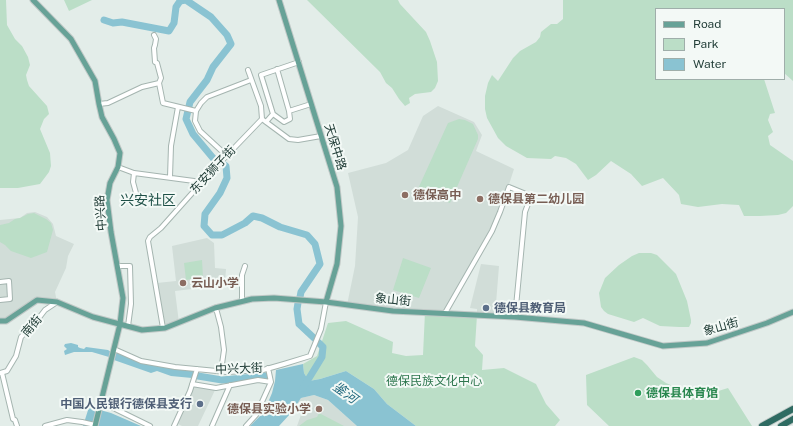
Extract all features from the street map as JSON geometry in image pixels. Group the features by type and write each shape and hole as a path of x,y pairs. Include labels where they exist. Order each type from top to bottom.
{"highway":[{"path":"762,426 793,409"},
{"path":"781,426 793,419"}],"main road":[{"name":"中兴路","path":"33,0 71,39 95,80 98,104 102,117 120,153 118,167 110,183 107,200 111,232 124,298 120,324 95,425"},
{"name":"天保中路","path":"279,0 337,187 341,226 337,264 326,302"},
{"name":"象山街","path":"0,321 6,321 37,300 57,302 93,317 142,330 163,328 214,308 242,301 274,298 326,302 393,311 515,317 584,323 663,346 708,343 767,323 793,312"}],"street":[{"path":"154,35 156,39 156,45 154,48 155,62 157,63 161,78 159,83 163,103 196,111"},
{"path":"277,69 290,111 290,119 284,122 273,114 261,75 277,69 299,62"},
{"path":"248,70 261,106 264,120 289,138 298,140 321,136"},
{"path":"226,155 200,131 195,121 196,111 207,97 251,80"},
{"path":"98,104 108,103 142,87 159,83"},
{"path":"290,111 311,104"},
{"path":"170,177 171,146 178,107"},
{"name":"东安狮子街","path":"163,328 148,241 226,155 264,120 273,114"},
{"path":"118,167 134,173 194,181 199,185"},
{"path":"134,173 133,182 139,204"},
{"path":"445,314 492,231 508,187 531,196 525,212 515,317"},
{"path":"118,266 130,266 131,304 128,326"},
{"path":"242,301 242,275 245,266"},
{"path":"0,282 9,281 10,299 0,300"},
{"name":"南街","path":"1,373 7,371 16,356 21,337 35,324 45,310 57,302"},
{"name":"中兴大街","path":"114,349 142,361 175,367 221,371 262,370 310,356 321,329 326,302"},
{"path":"214,308 217,312 221,327 224,350 221,371"},
{"path":"246,426 256,415 271,382 268,368"},
{"path":"174,426 197,369"},
{"path":"1,373 13,419 15,420 17,426"},
{"path":"192,384 216,388 258,380 271,382"},
{"path":"212,426 230,385"},
{"path":"100,405 150,426"},
{"path":"45,426 67,420 95,425"}],"shaded area":[{"name":"德保高中","path":"438,106 474,122 482,135 476,151 514,169 500,212 445,313 347,305 355,266 358,217 348,173 386,163 408,150 423,116"},
{"path":"35,212 47,217 53,224 56,236 74,244 68,256 66,268 55,292 57,302 37,300 6,321 0,321 0,220 20,218 27,213"},
{"name":"云山小学","path":"207,238 214,243 215,268 226,269 225,283 201,283 200,288 175,291 179,323 165,328 157,283 176,281 172,246"},
{"path":"481,264 499,266 495,316 477,315 477,309 470,308"},
{"path":"192,384 216,388 198,426 182,426 176,423"},
{"name":"德保县实验小学","path":"314,395 328,400 357,426 297,426 302,412 295,406 301,398"}],"green space":[{"path":"0,0 6,0 7,25 28,57 30,65 26,75 29,86 47,106 49,114 44,119 40,129 50,153 51,166 49,172 40,184 18,188 0,188"},
{"path":"64,0 92,0 69,11"},
{"path":"307,0 398,0 426,32 430,41 437,62 438,81 435,88 431,92 415,94 409,98 410,103 405,106 392,88 386,83 380,72"},
{"path":"563,0 793,0 793,81 785,74 785,8 655,8 655,80 764,80 775,113 770,114 768,120 773,132 768,136 770,145 793,161 793,206 786,213 778,215 744,216 739,205 722,204 698,207 681,204 679,195 663,178 642,186 631,174 611,161 596,175 588,180 576,164 566,158 555,156 551,159 527,158 506,146 498,138 487,118 485,96 488,83 492,75 498,81 513,58 520,51 536,42 540,37 541,32 551,24 557,24 563,19"},
{"path":"459,119 473,124 478,135 478,139 450,203 417,191 448,123"},
{"path":"34,213 51,223 53,230 47,252 31,258 11,251 0,242 0,225"},
{"path":"639,253 651,253 657,255 676,274 687,301 691,320 689,327 660,326 643,318 634,322 608,314 601,307 599,293 605,278 619,265"},
{"path":"403,258 431,268 419,298 393,290"},
{"path":"202,260 203,277 186,280 184,263"},
{"name":"德保民族文化中心","path":"425,312 477,315 475,346 483,355 482,370 504,368 536,384 546,404 560,420 555,426 416,426 387,404 374,389 346,371 309,381 304,373 303,364 317,356 328,323 346,321 393,342 392,353 406,356 423,355"},
{"name":"德保县体育馆","path":"634,357 642,360 657,377 666,383 699,397 728,388 752,426 609,426 587,405 586,375"},
{"path":"319,413 344,426 299,426 307,420 317,417"}],"water":[{"path":"71,343 84,349 86,347 108,350 111,352 109,357 92,352 74,352 65,355 64,351 67,349 64,346 65,344"},
{"path":"116,352 149,364 172,369 194,371 192,378 171,376 157,371 151,373 114,360"},
{"name":"鉴河","path":"303,364 304,373 309,381 346,371 374,389 387,404 416,426 357,426 328,400 314,395 301,398 291,413 279,426 250,426 264,412 272,393 276,370"},
{"path":"89,407 111,413 141,426 83,426"}],"waterway":[{"path":"186,0 211,17 227,35 231,44 213,67 207,80 190,102 186,119 193,134 213,158 226,166 227,178 220,193 205,214 204,226 212,235 222,235 245,223 253,216 262,218 280,227 307,235 315,244 320,264 301,292 300,297"},
{"path":"104,20 113,23 122,22 169,31 174,23 176,7 180,1 186,0"},
{"path":"298,303 297,309 299,324 314,338"},
{"path":"303,388 322,357 323,347 319,343"},
{"path":"198,376 222,380 266,376"}],"place":[{"name":"德保高中","path":"405,195"},
{"name":"德保县第二幼儿园","path":"480,199"},
{"name":"云山小学","path":"183,283"},
{"name":"德保县教育局","path":"486,308"},
{"name":"德保县体育馆","path":"638,393"},
{"name":"中国人民银行德保县支行","path":"200,404"},
{"name":"德保县实验小学","path":"319,409"}],"district":[{"name":"兴安社区","path":"148,201"}]}
